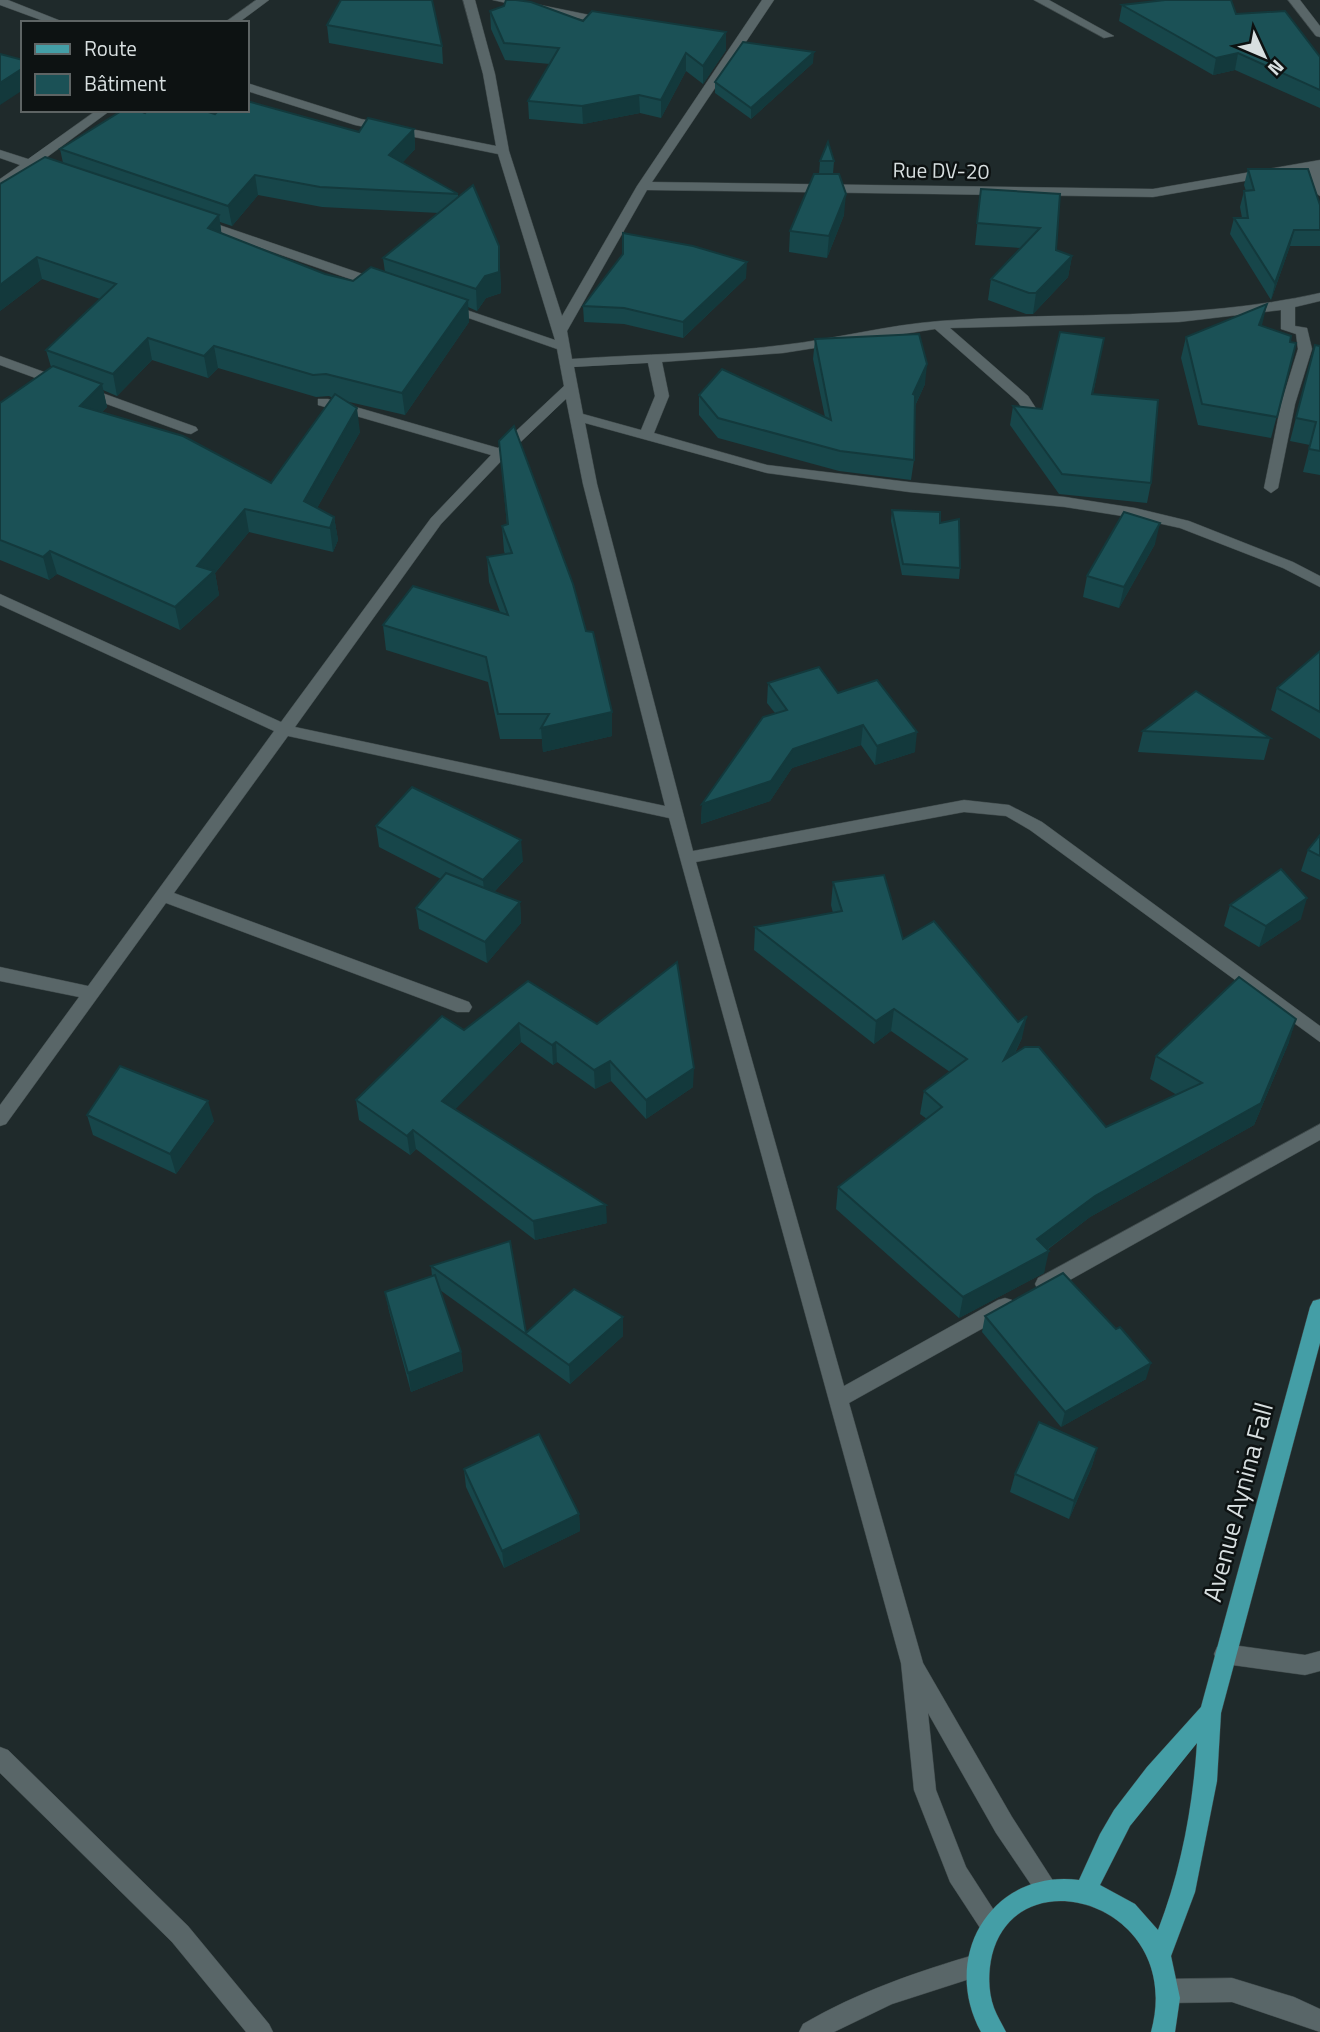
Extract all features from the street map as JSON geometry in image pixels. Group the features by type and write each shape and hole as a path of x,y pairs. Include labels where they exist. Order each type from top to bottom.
{"main road":[{"name":"Avenue Aynina Fall","path":"1160,1955 1184,1892 1206,1781 1210,1713 1320,1307"},
{"path":"1086,1891 1095,1866 1135,1800 1164,1762 1210,1713"},
{"path":"994,2032 982,2009 977,1966 982,1945 992,1926 1016,1902 1048,1890 1086,1891 1109,1900 1129,1914 1147,1932 1160,1955 1169,1991 1168,2017 1163,2032"}],"street":[{"path":"233,21 263,0"},
{"path":"469,0 489,74 503,151 563,347 575,416 675,814 912,1663 925,1790 958,1874 992,1926"},
{"path":"499,0 624,25"},
{"path":"563,347 643,186 730,45 768,0"},
{"path":"1040,0 1108,37"},
{"path":"1294,0 1320,34"},
{"path":"2,2 54,21"},
{"path":"248,86 359,122 503,151"},
{"path":"0,185 102,112"},
{"path":"0,154 69,177"},
{"path":"1316,164 1320,192"},
{"name":"Rue DV-20","path":"643,186 1153,193 1316,164"},
{"path":"186,218 394,289"},
{"path":"433,303 563,347 654,357 781,350 938,326 1076,319 1165,319 1289,306 1320,297"},
{"path":"1271,488 1288,404 1305,349 1302,331 1288,329 1289,306"},
{"path":"938,326 1023,399 1032,413"},
{"path":"646,436 662,396 654,357"},
{"path":"0,360 191,430"},
{"path":"0,1119 436,521 501,453 570,387"},
{"path":"323,401 501,453"},
{"path":"575,416 767,469 909,487 1065,502 1135,513 1184,524 1287,565 1320,582"},
{"path":"0,599 285,730 675,814"},
{"path":"687,858 964,806 1009,811 1037,826 1320,1035"},
{"path":"162,895 463,1007"},
{"path":"0,974 90,993"},
{"path":"840,1398 1320,1130"},
{"path":"1225,1654 1305,1664 1320,1661"},
{"path":"912,1663 1004,1825 1048,1890"},
{"path":"0,1758 180,1934 261,2032"},
{"path":"811,2032 847,2009 909,1985 977,1966"},
{"path":"1169,1991 1232,1990 1320,2021"}],"building":[{"path":"341,0 432,0 442,46 327,25"},
{"path":"506,0 531,2 583,21 592,11 726,32 703,66 686,53 661,100 639,95 582,106 528,101 559,48 504,43 490,11 504,6"},
{"path":"1165,0 1231,0 1236,14 1285,11 1320,57 1320,90 1238,53 1216,58 1122,5"},
{"path":"743,42 814,52 751,108 715,82"},
{"path":"0,54 21,59 21,69 0,83"},
{"path":"248,101 359,132 368,118 414,129 389,155 458,194 320,187 255,175 228,206 60,149 120,112 248,112"},
{"path":"828,142 834,161 820,161"},
{"path":"45,157 219,215 208,228 325,274 353,281 371,267 468,300 402,393 326,374 313,375 214,346 204,356 148,338 113,374 46,350 116,284 37,257 0,285 0,184"},
{"path":"1248,169 1308,169 1320,205 1320,230 1294,230 1275,283 1234,218 1248,218 1244,191 1254,190"},
{"path":"814,174 839,174 846,194 829,236 790,231"},
{"path":"473,185 499,246 499,272 485,276 476,289 383,258"},
{"path":"981,189 1060,194 1056,250 1072,256 1036,293 991,279 1040,228 977,223"},
{"path":"623,233 693,246 747,262 683,322 624,308 583,306 623,254"},
{"path":"1267,304 1259,325 1291,336 1290,342 1296,343 1277,417 1202,404 1186,337"},
{"path":"1060,332 1104,338 1092,394 1158,400 1151,483 1062,474 1013,406 1042,409"},
{"path":"919,334 927,364 913,394 914,460 840,451 718,418 699,395 722,369 831,420 815,339"},
{"path":"1315,345 1320,346 1320,451 1309,449 1316,422 1296,418"},
{"path":"53,366 102,384 80,406 183,436 271,483 335,394 357,408 304,501 334,517 330,528 245,509 197,566 214,571 175,607 50,551 43,557 0,540 0,403"},
{"path":"514,426 573,584 586,631 593,632 612,712 541,728 549,714 498,714 486,657 383,625 413,586 508,615 487,557 512,553 502,526 508,524 499,441"},
{"path":"892,510 940,512 940,523 959,519 960,568 903,564"},
{"path":"1124,512 1160,523 1124,587 1087,576"},
{"path":"1320,651 1320,712 1277,688"},
{"path":"819,667 838,693 877,680 917,732 877,746 863,725 793,749 771,781 702,804 763,717 787,710 768,683"},
{"path":"1196,691 1270,738 1143,731"},
{"path":"412,787 521,840 483,880 376,826"},
{"path":"1320,835 1320,856 1308,850"},
{"path":"1281,869 1307,898 1266,926 1230,905"},
{"path":"446,873 520,902 485,942 416,908"},
{"path":"884,875 903,939 934,921 1018,1022 1027,1016 1004,1060 1025,1047 1039,1047 1106,1127 1202,1083 1156,1056 1239,977 1296,1019 1261,1103 1095,1196 1037,1239 1049,1251 963,1297 838,1187 942,1107 924,1091 967,1059 894,1009 876,1021 755,927 842,911 833,882"},
{"path":"677,962 694,1068 646,1100 610,1061 594,1070 556,1042 552,1045 519,1023 442,1101 606,1205 533,1221 413,1130 407,1136 356,1100 442,1016 464,1030 528,981 597,1024"},
{"path":"120,1066 208,1101 170,1154 87,1115"},
{"path":"510,1241 526,1333 574,1289 623,1317 569,1365 431,1266"},
{"path":"1063,1273 1116,1329 1120,1327 1151,1363 1065,1412 985,1316"},
{"path":"435,1275 461,1352 408,1373 385,1292"},
{"path":"1039,1422 1097,1448 1074,1501 1015,1474"},
{"path":"539,1434 579,1514 502,1551 464,1469"}]}
